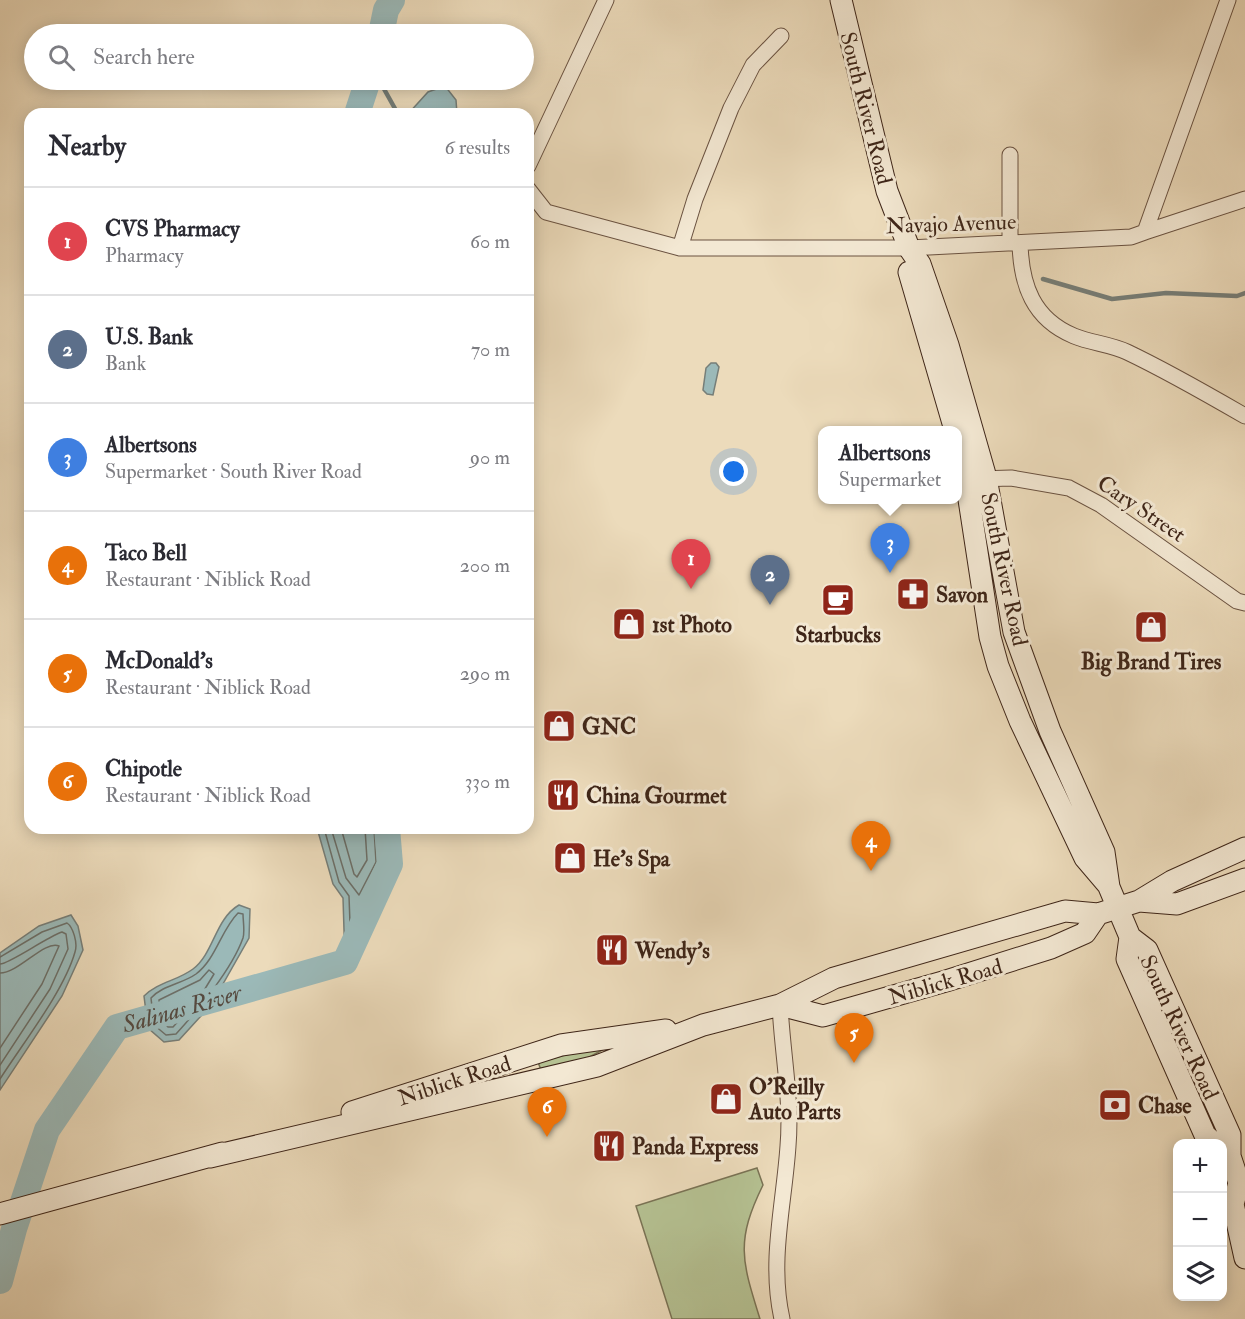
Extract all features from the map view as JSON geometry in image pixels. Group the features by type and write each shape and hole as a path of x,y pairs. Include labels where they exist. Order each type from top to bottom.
{"main road":[{"name":"South River Road","path":"841,0 887,191 909,248 920,264 948,345 976,479 1014,632 1050,731 1104,852 1109,887 1130,937 1147,950 1230,1135 1233,1204 1245,1258"},
{"name":"South River Road","path":"909,248 907,266 954,426"},
{"name":"South River Road","path":"962,450 976,479"},
{"name":"Niblick Road","path":"210,1157 561,1045 703,1025 780,1005 834,978 1054,914 1065,911 1098,914 1139,901 1172,880 1245,848"},
{"name":"Niblick Road","path":"1139,901 1177,904 1245,879"},
{"name":"Niblick Road","path":"780,1005 823,1016 946,981 1051,948 1085,933 1098,914"},
{"name":"Niblick Road","path":"0,1214 210,1157 597,1066 703,1025"}],"street":[{"path":"534,153 606,0"},
{"path":"1145,232 1228,0"},
{"path":"680,248 695,199 731,108 753,65 781,36"},
{"path":"1010,155 1015,243 1020,268 1034,307 1048,322 1074,336 1125,351 1245,417"},
{"name":"Navajo Avenue","path":"534,197 546,212 680,248 909,248 1131,237 1245,199"},
{"name":"Cary Street","path":"976,479 1034,480 1069,488 1101,505 1237,601 1245,603"},
{"path":"780,1005 789,1144 777,1241 777,1297 782,1319"}],"green space":[{"path":"617,1042 584,1060 541,1070 538,1062"},
{"path":"757,1168 763,1185 748,1222 744,1252 749,1282 760,1319 672,1319 636,1206"}],"water":[{"path":"448,90 456,100 457,108 413,108 428,92"},
{"path":"711,363 716,363 719,367 713,395 703,390 706,368"},
{"path":"319,834 388,834 390,864 345,962 343,898 333,884"},
{"path":"239,905 250,909 249,938 211,1005 179,1040 164,1042 148,1028 144,996 149,991 193,969 206,954 219,927 231,911"},
{"path":"71,915 78,926 83,950 62,996 0,1090 0,953 39,926"}],"waterway":[{"name":"Salinas River","path":"383,24 386,10 392,0"},
{"name":"Salinas River","path":"359,108 365,90"},
{"path":"385,90 395,108"},
{"path":"1043,279 1112,299 1166,293 1237,296 1245,293"},
{"name":"Salinas River","path":"0,1281 14,1229 47,1130 117,1027 345,962 390,864 388,834"}],"place":[{"name":"Albertsons","path":"890,573"},
{"name":"CVS Pharmacy","path":"691,589"},
{"name":"Savon","path":"913,594"},
{"name":"Starbucks","path":"838,600"},
{"name":"U.S. Bank","path":"770,605"},
{"name":"1st Photo","path":"629,624"},
{"name":"Big Brand Tires","path":"1151,627"},
{"name":"GNC","path":"559,726"},
{"name":"China Gourmet","path":"563,795"},
{"name":"He's Spa","path":"570,858"},
{"name":"Taco Bell","path":"871,871"},
{"name":"Wendy's","path":"612,950"},
{"name":"McDonald's","path":"854,1063"},
{"name":"O'Reilly Auto Parts","path":"726,1099"},
{"name":"Chase","path":"1115,1105"},
{"name":"Chipotle","path":"547,1137"},
{"name":"Panda Express","path":"609,1146"}]}
